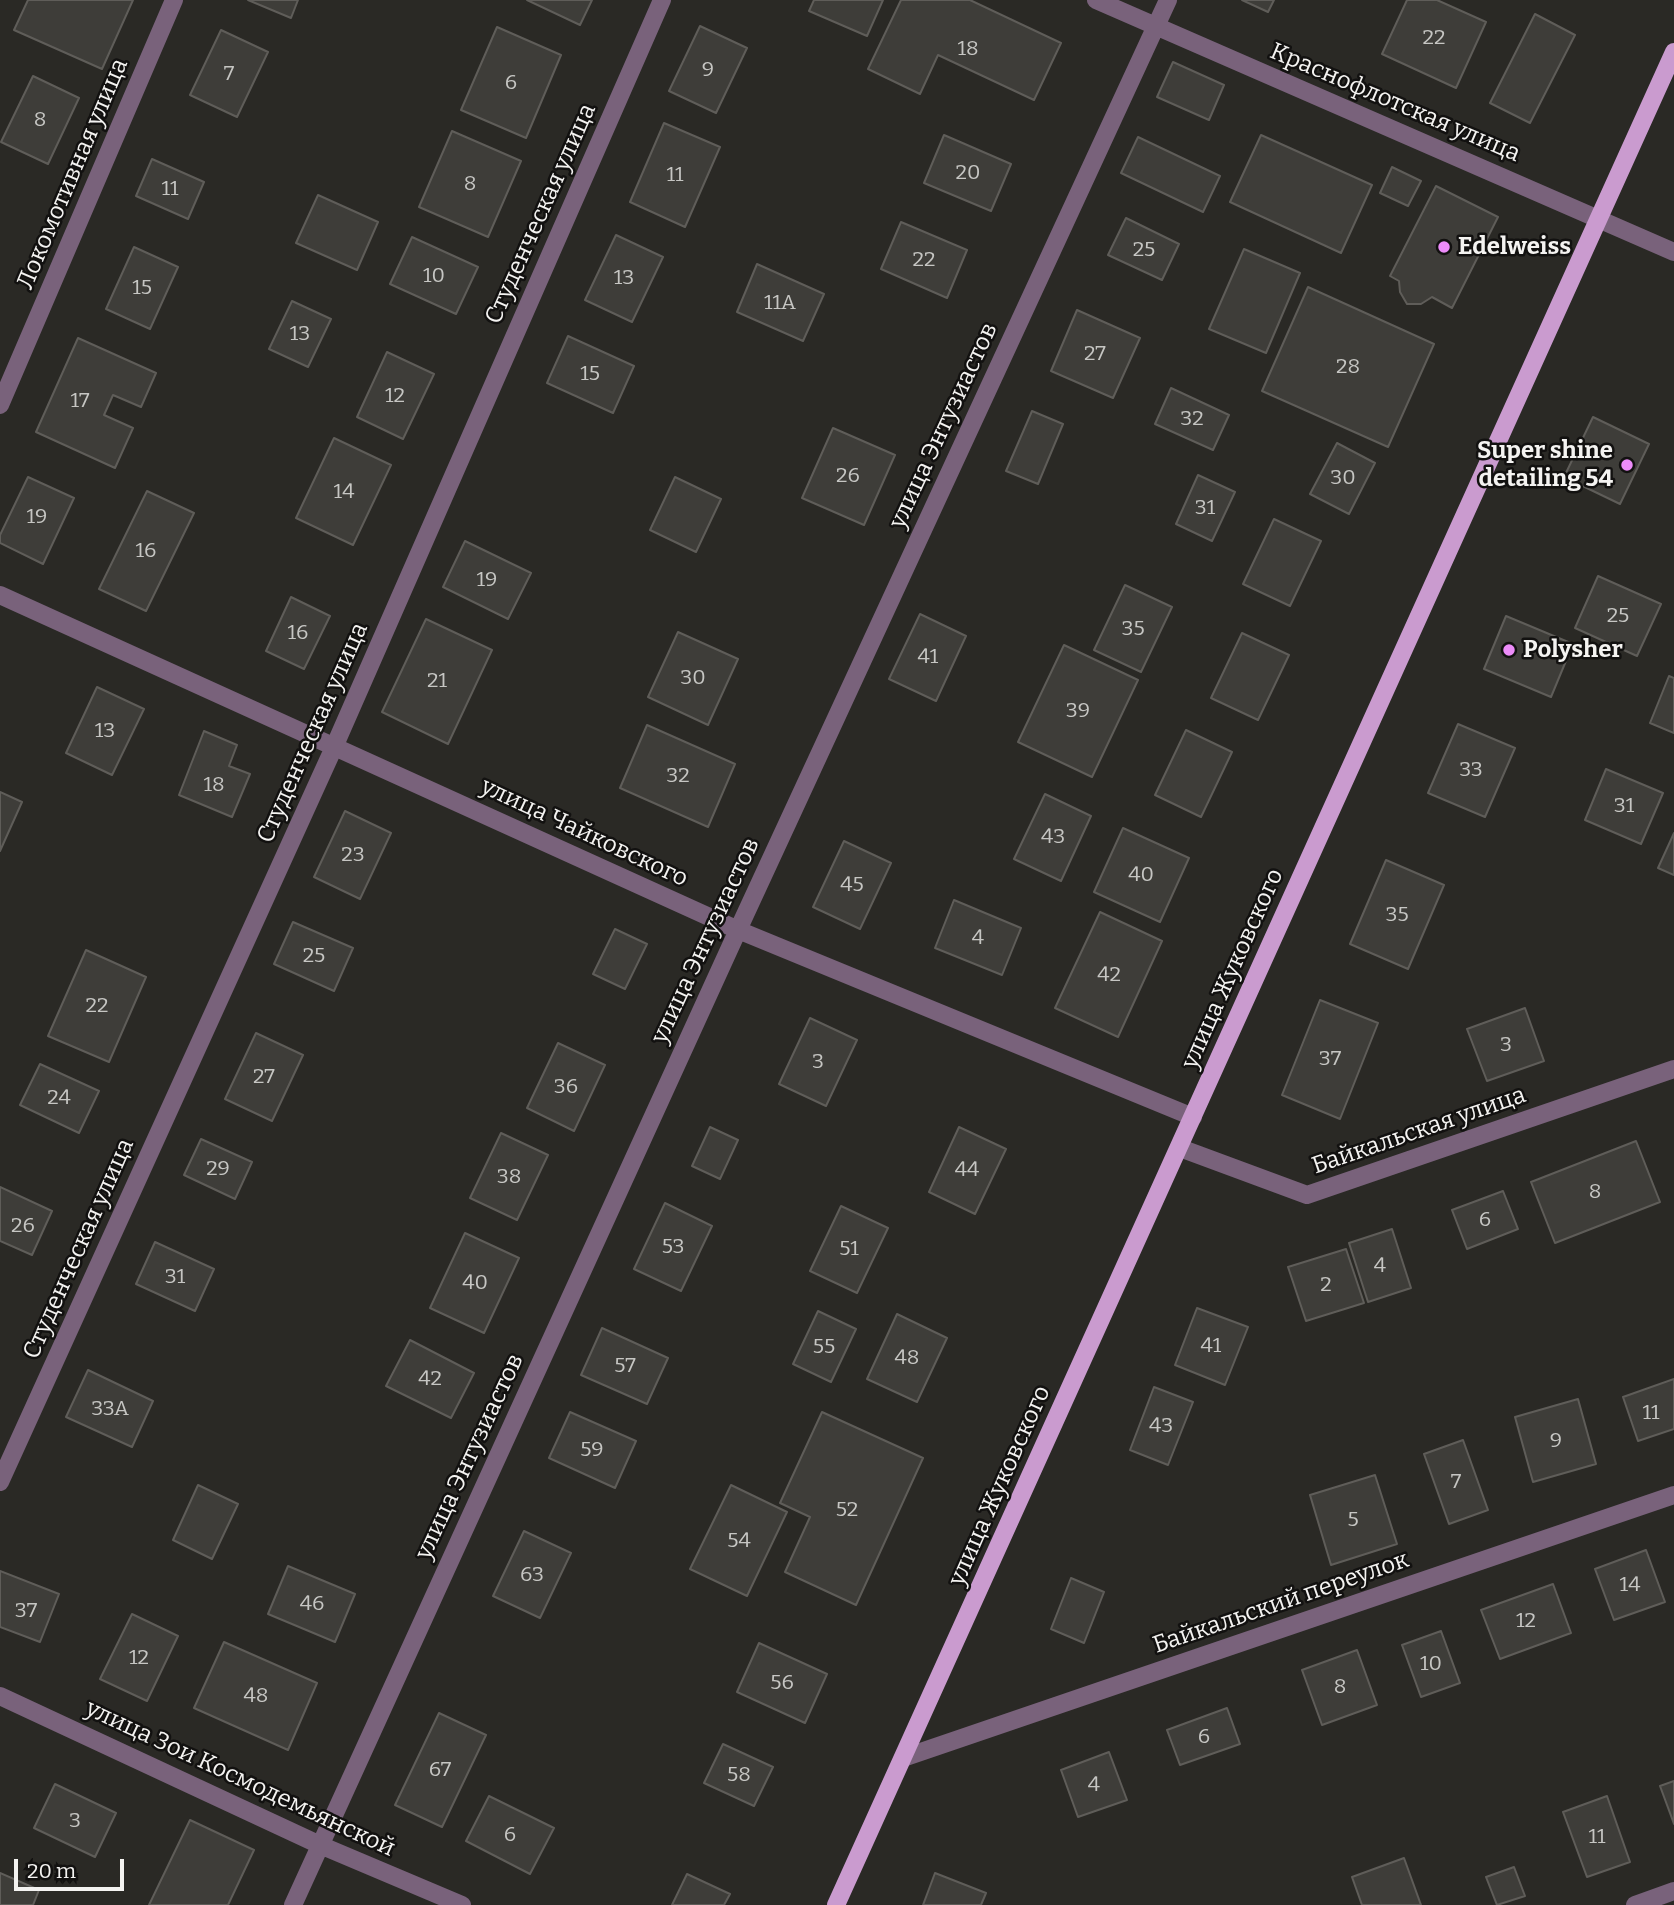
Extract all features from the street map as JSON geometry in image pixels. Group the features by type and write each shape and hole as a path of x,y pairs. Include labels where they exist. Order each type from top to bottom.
{"main road":[{"name":"улица Жуковского","path":"836,1905 1674,52"}],"street":[{"name":"Локомотивная улица","path":"0,405 174,0"},
{"name":"Студенческая улица","path":"0,1482 335,746 662,0"},
{"name":"Краснофлотская улица","path":"1096,0 1674,252"},
{"name":"улица Энтузиастов","path":"293,1905 738,930 1168,0"},
{"name":"улица Чайковского","path":"0,595 738,930 1193,1116"},
{"name":"Байкальская улица","path":"1180,1149 1307,1195 1674,1069"},
{"name":"Байкальский переулок","path":"903,1758 1674,1495"},
{"name":"улица Зои Космодемьянской","path":"0,1696 320,1845 462,1905"},
{"path":"1635,1905 1674,1891"}],"building":[{"path":"28,0 133,0 102,69 14,30"},
{"path":"248,0 298,0 291,18"},
{"path":"527,0 592,0 580,25"},
{"path":"814,0 883,0 867,36 809,11"},
{"path":"901,0 970,0 1061,43 1034,100 938,55 920,94 868,69"},
{"path":"1242,0 1274,0 1268,12"},
{"path":"1407,0 1437,0 1486,22 1456,88 1382,54"},
{"path":"1535,14 1575,35 1530,123 1490,103"},
{"path":"700,26 747,48 716,113 669,91"},
{"path":"497,27 561,55 526,138 461,110"},
{"path":"221,30 268,52 237,117 190,95"},
{"path":"1173,62 1224,85 1209,120 1157,97"},
{"path":"33,76 79,98 48,164 1,142"},
{"path":"664,123 720,147 685,227 630,202"},
{"path":"452,131 521,161 488,237 419,207"},
{"path":"944,135 1011,164 991,211 924,183"},
{"path":"1261,135 1372,185 1341,253 1230,202"},
{"path":"1138,137 1220,176 1203,212 1121,173"},
{"path":"152,159 204,182 188,219 136,196"},
{"path":"1392,167 1421,181 1408,206 1380,193"},
{"name":"Edelweiss","path":"1436,186 1498,217 1452,308 1432,297 1421,304 1407,304 1400,292 1399,281 1390,276"},
{"path":"318,195 378,222 357,270 296,243"},
{"path":"1126,218 1179,244 1162,280 1108,255"},
{"path":"901,222 967,250 947,298 881,269"},
{"path":"616,235 663,257 632,322 585,300"},
{"path":"412,237 478,267 456,314 390,284"},
{"path":"134,247 178,267 150,329 106,309"},
{"path":"1244,249 1300,273 1266,353 1209,329"},
{"path":"757,264 824,294 803,341 737,312"},
{"path":"1308,287 1434,344 1388,447 1262,391"},
{"path":"292,301 331,319 308,367 269,349"},
{"path":"1077,310 1140,338 1113,398 1051,371"},
{"path":"568,336 634,366 613,413 547,383"},
{"path":"78,338 156,373 141,407 113,395 104,415 133,428 115,468 36,432"},
{"path":"387,352 434,374 403,439 357,417"},
{"path":"1171,388 1229,415 1213,450 1155,424"},
{"path":"1032,411 1063,424 1038,484 1006,471"},
{"path":"1593,417 1649,444 1620,504 1564,477"},
{"path":"833,428 895,455 864,525 802,498"},
{"path":"334,438 391,465 353,545 296,518"},
{"path":"1337,443 1375,463 1349,514 1310,494"},
{"path":"1198,475 1235,492 1212,541 1176,524"},
{"path":"28,477 74,498 43,564 0,543 0,535"},
{"path":"675,477 721,499 696,552 650,530"},
{"path":"147,491 194,513 146,611 99,589"},
{"path":"1274,519 1321,541 1290,606 1243,584"},
{"path":"465,541 531,573 508,619 443,587"},
{"path":"1598,576 1661,604 1637,656 1575,628"},
{"path":"1125,585 1172,607 1141,672 1094,650"},
{"path":"291,597 330,616 304,669 266,651"},
{"path":"920,614 966,636 936,701 889,679"},
{"path":"1506,616 1573,644 1551,697 1484,669"},
{"path":"426,619 492,650 448,744 382,712"},
{"path":"678,632 738,659 708,725 648,697"},
{"path":"1242,633 1289,655 1258,720 1211,698"},
{"path":"1064,645 1138,680 1092,777 1018,742"},
{"path":"1669,676 1674,678 1674,733 1650,723"},
{"path":"97,687 144,709 112,775 66,753"},
{"path":"1458,724 1515,748 1485,817 1428,793"},
{"path":"647,725 735,764 708,827 620,788"},
{"path":"1186,730 1232,752 1201,817 1155,795"},
{"path":"204,731 237,745 229,766 250,774 232,817 179,795"},
{"path":"1606,769 1663,793 1641,844 1585,820"},
{"path":"0,792 22,802 0,851"},
{"path":"1045,794 1091,816 1061,881 1014,859"},
{"path":"345,811 391,833 360,899 314,877"},
{"path":"1123,828 1189,858 1160,922 1094,892"},
{"path":"1674,833 1674,875 1658,868"},
{"path":"844,841 891,863 860,929 813,907"},
{"path":"1386,860 1444,885 1408,969 1350,944"},
{"path":"954,900 1021,928 1002,975 935,948"},
{"path":"1100,912 1162,941 1118,1037 1055,1008"},
{"path":"293,922 353,948 334,991 274,964"},
{"path":"615,929 647,944 625,989 593,974"},
{"path":"86,950 146,977 109,1062 48,1036"},
{"path":"1320,1000 1378,1023 1340,1119 1282,1095"},
{"path":"1525,1008 1544,1061 1487,1081 1467,1029"},
{"path":"810,1018 857,1040 826,1106 779,1084"},
{"path":"256,1033 303,1055 272,1121 225,1099"},
{"path":"558,1043 605,1065 574,1131 527,1108"},
{"path":"40,1064 99,1091 79,1133 20,1105"},
{"path":"710,1127 738,1140 720,1179 692,1166"},
{"path":"959,1127 1006,1149 975,1214 929,1192"},
{"path":"501,1133 548,1155 517,1220 470,1198"},
{"path":"201,1139 252,1162 235,1199 184,1175"},
{"path":"1636,1141 1660,1202 1555,1243 1531,1182"},
{"path":"0,1187 52,1211 32,1255 0,1241"},
{"path":"1503,1191 1518,1229 1467,1249 1452,1210"},
{"path":"665,1203 712,1226 681,1291 634,1269"},
{"path":"841,1206 888,1228 857,1293 810,1271"},
{"path":"1392,1229 1411,1288 1368,1302 1349,1243"},
{"path":"465,1233 519,1258 484,1333 430,1308"},
{"path":"155,1242 214,1269 195,1311 136,1284"},
{"path":"1346,1249 1364,1303 1306,1321 1288,1267"},
{"path":"1197,1308 1248,1327 1225,1385 1175,1365"},
{"path":"818,1311 856,1329 831,1382 793,1364"},
{"path":"897,1314 947,1338 917,1402 867,1379"},
{"path":"602,1328 668,1358 647,1404 581,1375"},
{"path":"410,1340 474,1373 451,1418 386,1386"},
{"path":"88,1370 153,1401 132,1447 66,1417"},
{"path":"1674,1379 1674,1429 1638,1441 1623,1397"},
{"path":"1154,1387 1193,1402 1168,1465 1130,1450"},
{"path":"1578,1399 1596,1464 1533,1482 1515,1417"},
{"path":"570,1412 636,1441 615,1488 549,1458"},
{"path":"822,1412 923,1458 856,1605 785,1572 810,1517 780,1503"},
{"path":"1463,1440 1488,1510 1449,1524 1424,1454"},
{"path":"1375,1475 1397,1544 1331,1565 1310,1495"},
{"path":"198,1485 238,1504 212,1559 173,1540"},
{"path":"731,1485 787,1512 747,1596 690,1569"},
{"path":"524,1531 571,1553 540,1618 493,1596"},
{"path":"1646,1550 1665,1602 1614,1620 1595,1569"},
{"path":"288,1566 355,1594 335,1642 268,1614"},
{"path":"0,1571 59,1594 40,1642 0,1627"},
{"path":"1071,1578 1104,1592 1084,1643 1051,1629"},
{"path":"1553,1584 1571,1633 1500,1659 1481,1610"},
{"path":"132,1614 178,1636 147,1701 100,1679"},
{"path":"1441,1631 1460,1683 1421,1697 1402,1645"},
{"path":"224,1642 317,1683 288,1750 194,1708"},
{"path":"759,1643 827,1674 805,1723 737,1692"},
{"path":"1357,1650 1377,1705 1322,1725 1302,1670"},
{"path":"1227,1708 1240,1744 1180,1765 1167,1730"},
{"path":"439,1713 486,1735 442,1827 395,1805"},
{"path":"723,1744 773,1767 754,1806 704,1783"},
{"path":"1109,1752 1127,1800 1078,1817 1061,1770"},
{"path":"1674,1781 1674,1824 1660,1786"},
{"path":"55,1784 116,1813 95,1857 34,1828"},
{"path":"489,1796 554,1828 530,1874 466,1841"},
{"path":"1607,1796 1630,1862 1587,1877 1563,1812"},
{"path":"190,1820 254,1850 228,1905 149,1905"},
{"path":"1404,1858 1421,1905 1362,1905 1352,1877"},
{"path":"1514,1867 1525,1896 1497,1905 1486,1877"},
{"path":"0,1873 39,1890 33,1905 0,1905"},
{"path":"935,1873 986,1893 981,1905 923,1905"},
{"path":"687,1874 730,1894 724,1905 672,1905"}],"place":[{"name":"Edelweiss","path":"1444,247"},
{"name":"Super shine detailing 54","path":"1627,465"},
{"name":"Polysher","path":"1509,650"}]}
